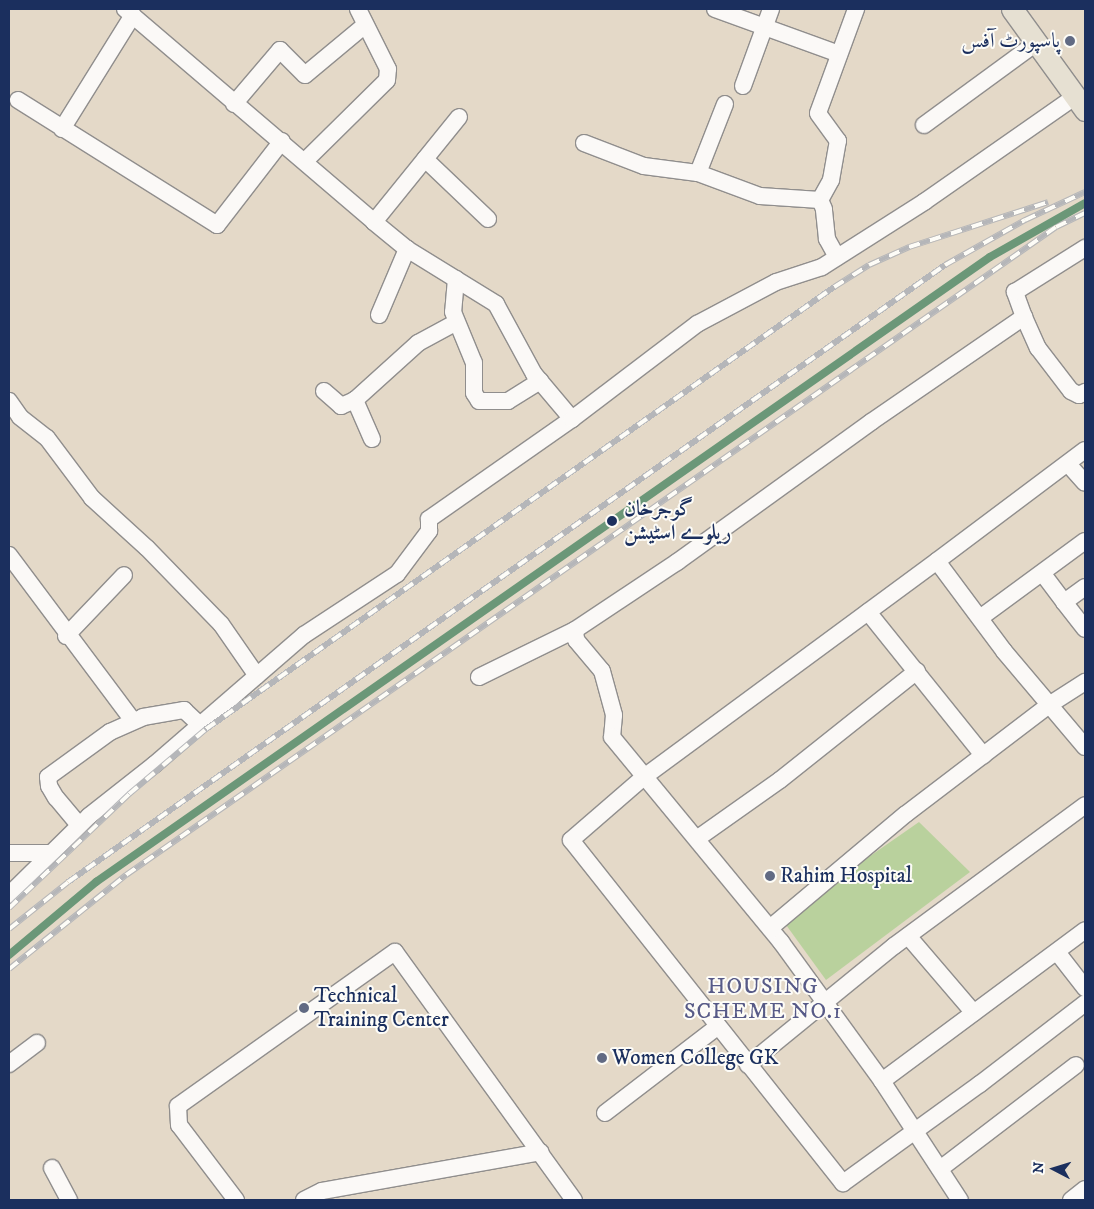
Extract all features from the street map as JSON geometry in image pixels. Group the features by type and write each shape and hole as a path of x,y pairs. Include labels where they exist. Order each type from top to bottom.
{"main road":[{"path":"1012,9 1080,103"}],"street":[{"path":"305,161 387,80 388,69 358,9"},
{"path":"715,9 839,54"},
{"path":"744,86 772,9"},
{"path":"820,200 831,180 838,141 818,113 856,9"},
{"path":"62,129 128,11 234,104 282,141 407,249 496,304 540,381 572,419"},
{"path":"234,104 280,50 304,75 365,25"},
{"path":"924,125 1036,42"},
{"path":"18,100 218,225 282,141"},
{"path":"9,895 80,825 304,635 397,574 429,531 429,519 572,419 697,324 776,282 822,267 1080,103"},
{"path":"698,173 725,104"},
{"path":"374,222 459,117"},
{"path":"584,143 644,166 698,173 760,196 820,200"},
{"path":"425,159 488,219"},
{"path":"820,200 824,209 827,239 837,257"},
{"path":"1085,248 1015,292 1024,318 1038,348 1071,391 1079,395 1085,392"},
{"path":"380,315 407,249"},
{"path":"456,279 452,306 455,323 474,363 474,393 478,400 508,401 540,381"},
{"path":"479,677 575,630 677,562 871,422 1024,318"},
{"path":"324,391 341,406 355,400 418,343 455,323"},
{"path":"355,400 372,439"},
{"path":"9,402 20,417 47,438 92,498 153,553 221,624 257,676"},
{"path":"1085,450 645,776 571,840 843,1183 915,1132 1085,1003"},
{"path":"1068,464 1085,483"},
{"path":"980,618 1085,542"},
{"path":"9,555 66,636 133,721"},
{"path":"937,561 980,618 1085,748"},
{"path":"1043,574 1085,629"},
{"path":"66,636 124,575"},
{"path":"1064,602 1085,587"},
{"path":"868,612 983,755"},
{"path":"575,630 576,640 602,670 614,715 612,738 698,838 770,928 882,1080 960,1200"},
{"path":"698,838 780,780 917,671"},
{"path":"770,928 983,755 1049,705 1085,682"},
{"path":"80,825 56,798 49,786 48,776 110,732 133,721 184,710 200,725"},
{"path":"748,1065 908,936 1085,805"},
{"path":"9,854 51,853"},
{"path":"882,1080 1085,930"},
{"path":"908,936 974,1013"},
{"path":"236,1200 179,1125 178,1106 395,952 574,1200"},
{"path":"1057,952 1085,988"},
{"path":"605,1113 717,1026"},
{"path":"9,1064 37,1043"},
{"path":"940,1169 1076,1065"},
{"path":"304,1200 322,1191 540,1152"},
{"path":"52,1168 69,1200"},
{"path":"1071,1200 1085,1189"}],"green space":[{"path":"919,822 970,872 826,980 781,918"}],"railway":[{"path":"9,929 68,882 945,265 1025,220 1085,192"},
{"path":"9,908 129,794 206,729 834,287 869,265 909,247 1048,202"},
{"path":"9,969 126,875 1056,227 1085,213"}],"transit line":[{"path":"9,955 96,882 990,257 1085,203"}],"place":[{"name":"پاسپورٹ آفس","path":"1070,41"},
{"name":"گوجرخان ریلوے اسٹیشن","path":"612,521"},
{"name":"Rahim Hospital","path":"770,876"},
{"name":"Technical Training Center","path":"304,1008"},
{"name":"Women College GK","path":"602,1058"}],"district":[{"name":"HOUSING SCHEME NO.1","path":"763,998"}]}
